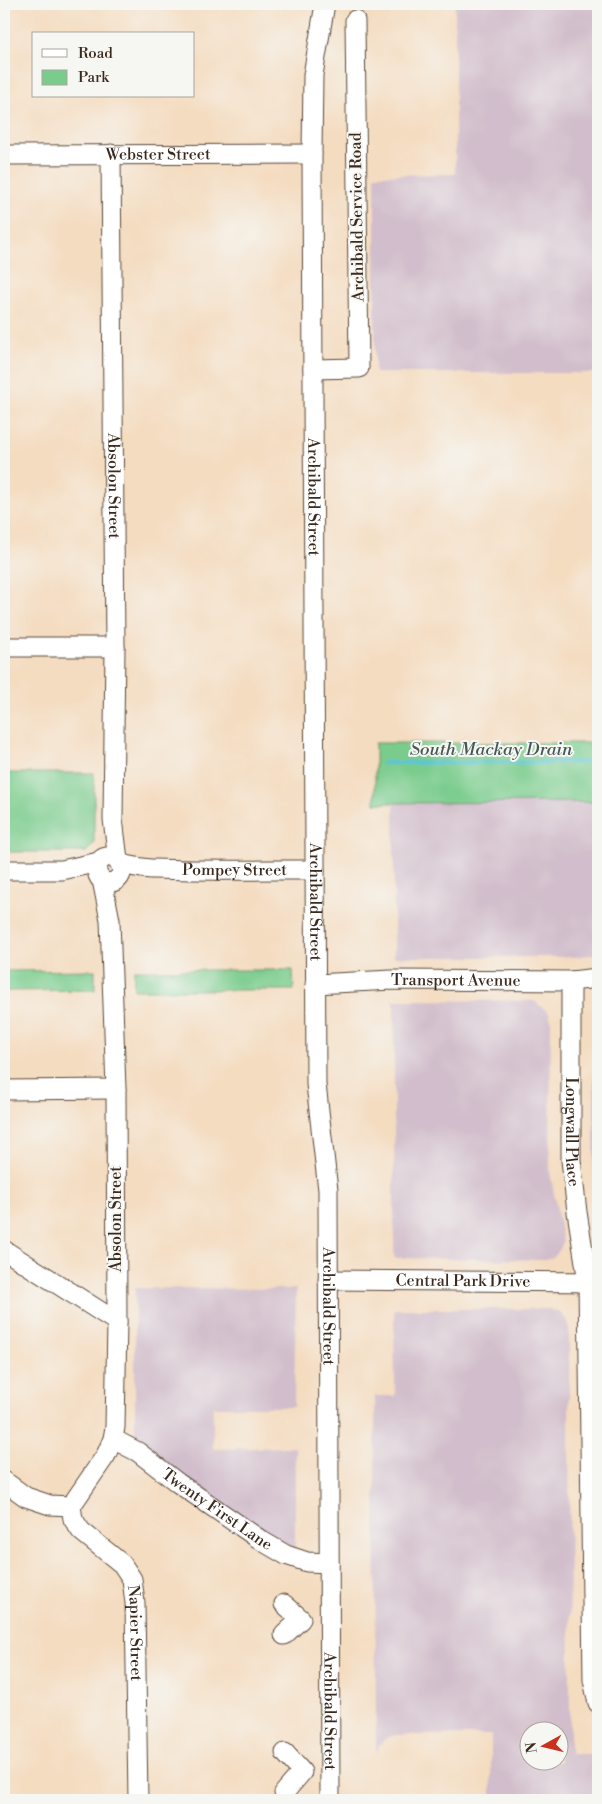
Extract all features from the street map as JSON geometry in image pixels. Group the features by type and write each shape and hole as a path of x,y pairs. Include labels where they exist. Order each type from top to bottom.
{"street":[{"name":"Archibald Street","path":"325,4 313,75 312,154 316,1084 328,1190 330,1800"},
{"name":"Archibald Service Road","path":"313,369 359,368 355,20"},
{"name":"Absolon Street","path":"71,1506 106,1455 113,1439 115,1427 117,1322 116,1089 110,920 115,647 111,154"},
{"name":"Webster Street","path":"4,155 312,154"},
{"path":"4,647 115,647"},
{"name":"Pompey Street","path":"4,870 315,870"},
{"name":"Transport Avenue","path":"315,984 392,980 571,981 598,978"},
{"name":"Longwall Place","path":"571,981 571,1160 577,1212 593,1282 593,1680 598,1703"},
{"path":"4,1090 116,1089"},
{"path":"4,1250 117,1322"},
{"name":"Central Park Drive","path":"328,1280 593,1282"},
{"name":"Twenty First Lane","path":"113,1439 138,1452 194,1494 262,1541 286,1555 307,1562 329,1563"},
{"path":"4,1481 26,1496 50,1505 71,1506"},
{"name":"Napier Street","path":"71,1506 73,1519 82,1531 122,1564 132,1579 135,1603 138,1800"},
{"path":"284,1604 301,1619 330,1619"},
{"path":"284,1635 301,1619"},
{"path":"285,1754 302,1772 330,1773"},
{"path":"284,1794 302,1772"}],"shaded area":[{"path":"455,4 598,4 598,373 375,373 375,175 455,174"},
{"path":"598,802 598,954 573,957 394,957 394,803"},
{"path":"394,1000 534,1001 549,1013 551,1020 550,1172 563,1242 554,1257 544,1260 394,1258"},
{"path":"598,1009 598,1199 594,1172 594,1020"},
{"path":"135,1288 296,1289 294,1407 213,1407 213,1449 295,1447 295,1555 135,1448"},
{"path":"394,1309 549,1309 559,1312 566,1319 569,1329 570,1722 520,1722 520,1772 570,1772 570,1754 598,1754 598,1800 491,1800 491,1735 396,1735 386,1738 379,1745 376,1755 375,1396 395,1396"}],"green space":[{"path":"375,743 598,743 598,802 375,803"},
{"path":"4,773 94,773 94,844 86,852 4,852"},
{"path":"95,970 95,990 4,991 4,971"},
{"path":"134,970 293,970 294,990 134,990"}],"waterway":[{"name":"South Mackay Drain","path":"383,763 598,762"}]}
